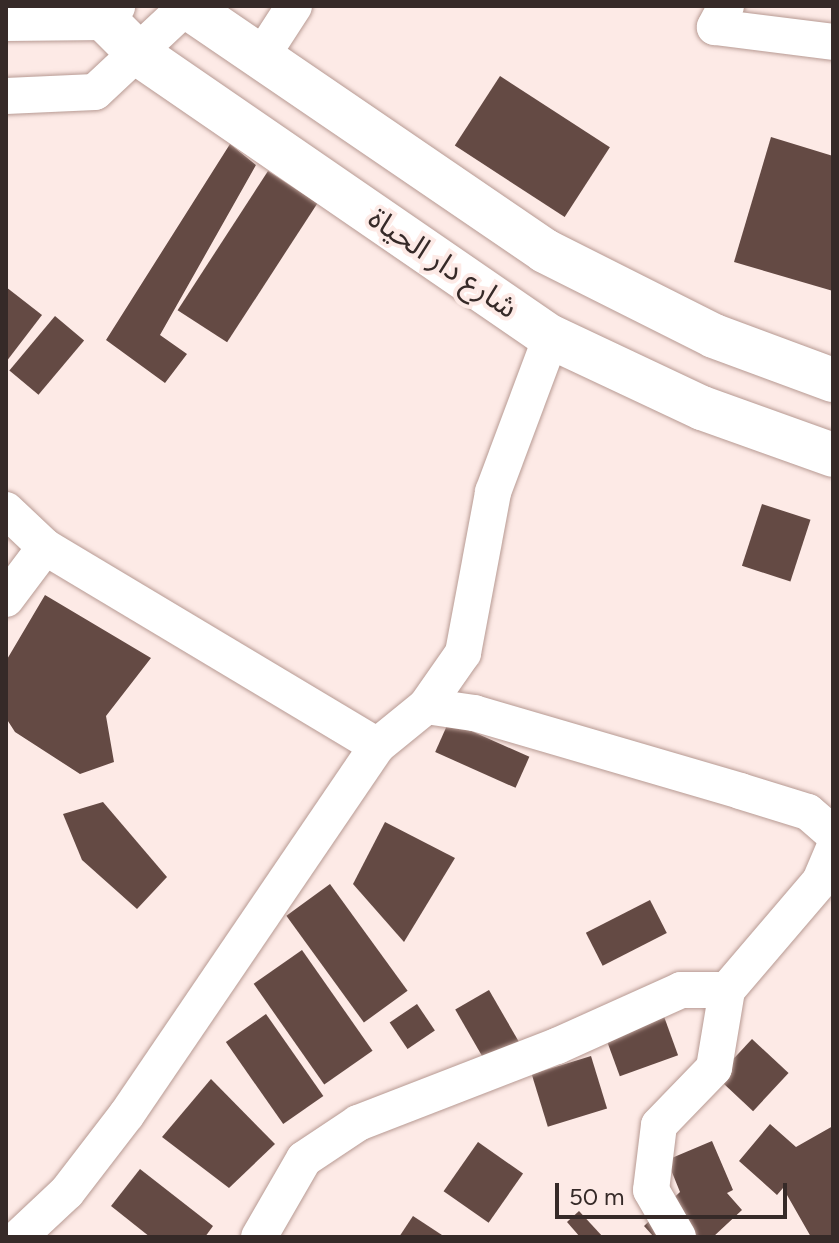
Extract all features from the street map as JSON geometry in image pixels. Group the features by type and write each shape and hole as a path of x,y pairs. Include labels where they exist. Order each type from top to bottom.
{"main road":[{"path":"186,6 263,54 545,251 714,336 833,380"},
{"name":"شارع دار الحياة","path":"105,11 140,55 551,337 702,408 833,455"}],"street":[{"path":"6,96 95,92 140,55 186,6"},
{"path":"263,54 294,6"},
{"path":"726,6 715,27 833,42"},
{"path":"6,23 105,11"},
{"path":"19,1237 67,1192 127,1114 377,746 426,706 463,653 493,492 551,337"},
{"path":"6,510 45,547 377,746"},
{"path":"6,599 45,547"},
{"path":"426,706 474,713 808,812 833,834"},
{"path":"678,1237 651,1190 659,1125 714,1068 727,990 820,881 833,850"},
{"path":"259,1237 304,1159 358,1123 557,1046 681,990 727,990"}],"building":[{"path":"500,76 610,147 565,217 455,146"},
{"path":"771,137 833,156 833,291 734,262"},
{"path":"230,144 256,165 160,335 187,354 165,383 106,340"},
{"path":"268,171 317,203 227,342 178,310"},
{"path":"6,287 42,315 6,362"},
{"path":"55,316 84,340 38,395 9,370"},
{"path":"762,504 811,520 790,582 742,566"},
{"path":"45,595 151,658 106,716 114,762 80,774 15,732 6,718 6,661"},
{"path":"449,721 529,757 516,788 435,752"},
{"path":"103,802 167,877 137,909 82,860 63,814"},
{"path":"385,822 455,858 404,942 353,884"},
{"path":"330,884 408,991 364,1023 286,916"},
{"path":"650,900 667,933 603,966 586,933"},
{"path":"302,950 373,1051 324,1085 254,984"},
{"path":"489,990 522,1048 489,1068 455,1010"},
{"path":"417,1004 435,1031 408,1049 390,1022"},
{"path":"662,1011 678,1055 620,1076 604,1032"},
{"path":"266,1014 323,1096 283,1124 226,1042"},
{"path":"752,1039 789,1073 753,1111 717,1077"},
{"path":"591,1056 607,1109 548,1127 532,1074"},
{"path":"211,1079 275,1144 229,1188 162,1137"},
{"path":"770,1124 796,1147 833,1126 833,1234 828,1237 811,1237 783,1188 777,1195 739,1161"},
{"path":"712,1141 733,1190 727,1193 742,1210 713,1237 654,1237 644,1226 680,1192 667,1160"},
{"path":"478,1142 523,1174 489,1223 444,1191"},
{"path":"140,1169 213,1226 205,1237 150,1237 111,1206"},
{"path":"579,1211 603,1237 580,1237 567,1222"},
{"path":"413,1216 445,1237 399,1237"}]}
